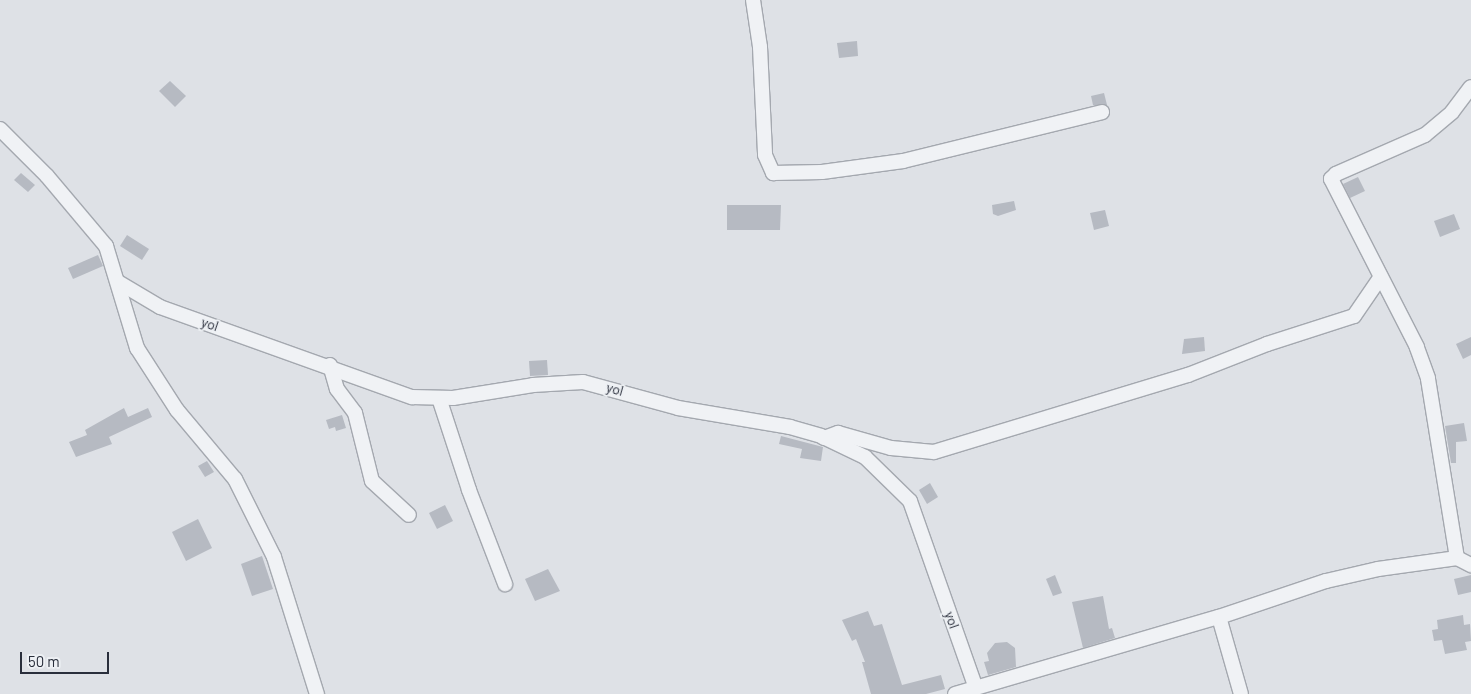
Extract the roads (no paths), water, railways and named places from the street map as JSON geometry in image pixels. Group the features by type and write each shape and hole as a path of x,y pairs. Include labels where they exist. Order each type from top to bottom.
{"street":[{"path":"754,0 760,47 765,155 773,173 822,172 903,161 1102,112"},
{"path":"1457,558 1428,378 1417,347 1380,278 1332,179 1336,174 1425,135 1452,112 1471,87"},
{"path":"0,128 48,176 106,246 137,348 177,410 235,479 274,557 317,694"},
{"path":"824,438 838,433 891,448 934,452 1188,375 1267,344 1354,316 1380,278"},
{"name":"yol","path":"118,282 160,307 330,365 388,390 412,397 453,398 534,384 583,382 678,408 790,427 824,438 866,457 910,501 976,688"},
{"path":"330,365 337,389 355,413 372,481 409,515"},
{"path":"439,398 468,490 505,584"},
{"path":"956,694 1218,617 1326,581 1378,569 1457,558 1471,565"},
{"path":"1218,617 1241,694"}]}
